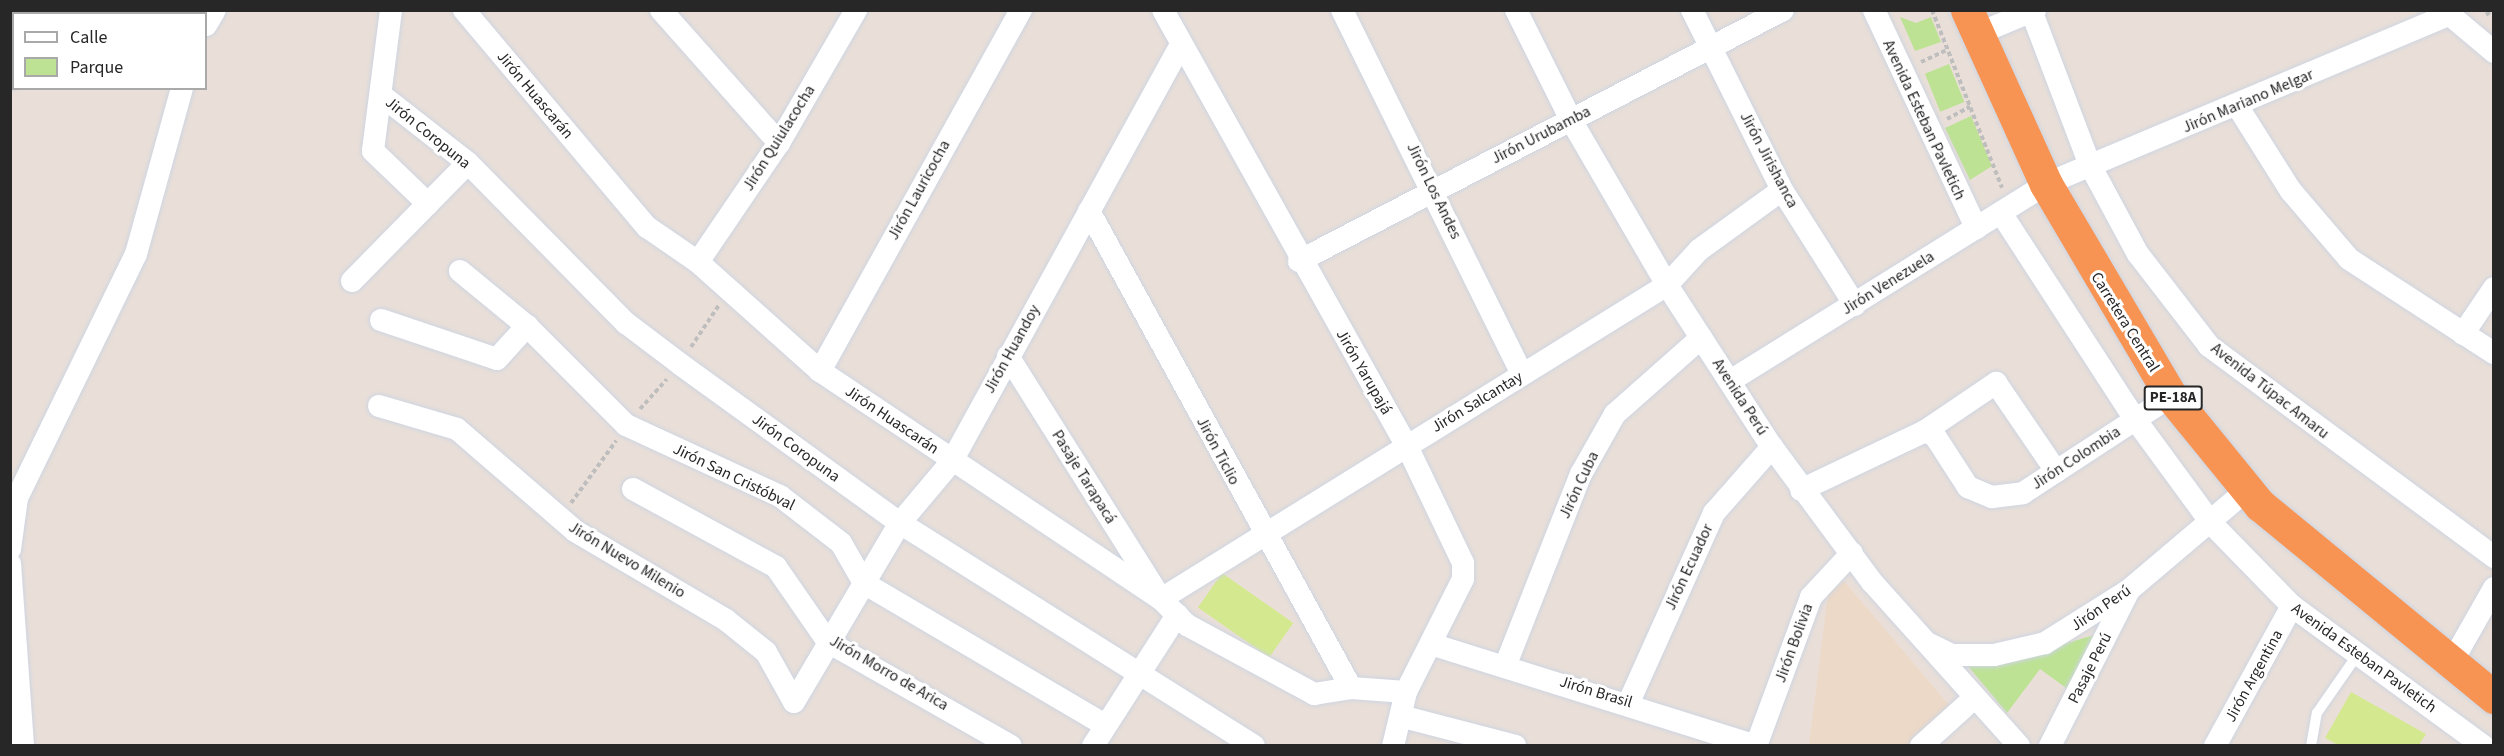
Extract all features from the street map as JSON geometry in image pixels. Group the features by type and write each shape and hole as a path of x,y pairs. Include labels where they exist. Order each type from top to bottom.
{"highway":[{"name":"Carretera Central","path":"1972,22 2046,184 2171,396 2247,490 2493,697"}],"street":[{"path":"207,23 215,10"},
{"path":"391,10 374,151 428,204"},
{"name":"Jirón Huascarán","path":"464,10 647,227 698,262 820,371 1161,599 1177,615 1314,694 1351,688 1406,692"},
{"path":"661,10 778,143"},
{"name":"Jirón Quiulacocha","path":"698,262 778,143 856,10"},
{"name":"Jirón Lauricocha","path":"820,371 1021,10"},
{"path":"1147,10 1171,28"},
{"name":"Jirón Los Andes","path":"1342,10 1434,189 1522,374"},
{"name":"Avenida Perú","path":"1516,10 1571,120 1667,285 1801,490 1974,699 2019,746"},
{"name":"Jirón Jirishanca","path":"1692,10 1782,190 1855,305"},
{"name":"Jirón Urubamba","path":"1299,261 1783,10"},
{"name":"Avenida Esteban Pavletich","path":"1874,10 1976,228"},
{"path":"1972,22 2032,11"},
{"name":"Avenida Túpac Amaru","path":"2032,11 2090,165 2138,254 2210,346 2493,557"},
{"path":"2446,13 2493,52"},
{"name":"Jirón Mariano Melgar","path":"2046,184 2238,107 2446,13"},
{"name":"Jirón Huandoy","path":"794,702 900,523 952,461 1089,211 1171,28"},
{"name":"Jirón Yarupajá","path":"1171,28 1299,261 1406,444 1463,563 1463,579 1434,645 1406,692 1404,717 1393,746"},
{"path":"10,549 16,498 136,254 181,90"},
{"name":"Jirón Coropuna","path":"381,95 468,163 626,322 680,364 900,523 1140,677 1254,746"},
{"path":"2238,107 2291,192 2349,259 2493,353"},
{"path":"352,281 468,163"},
{"name":"Jirón Venezuela","path":"1730,381 2046,184"},
{"name":"Jirón Salcantay","path":"1161,599 1406,444 1667,285 1699,250 1782,190"},
{"name":"Avenida Esteban Pavletich","path":"2005,210 2135,419 2211,523 2292,606 2483,746"},
{"name":"Jirón Ticlio","path":"1089,211 1262,534 1351,688"},
{"name":"Jirón San Cristóbval","path":"460,271 527,326 626,425 780,496 818,520 841,543 864,583 1100,739"},
{"path":"2463,334 2493,288"},
{"path":"381,320 497,359 527,326"},
{"name":"Jirón Cuba","path":"1506,664 1581,474 1615,414 1701,338"},
{"name":"Pasaje Tarapacá","path":"1008,356 1161,599"},
{"path":"1801,490 1925,431 1996,383 2056,471"},
{"name":"Jirón Colombia","path":"1925,431 1935,436 1968,487 1992,497 2023,493 2171,396"},
{"name":"Jirón Nuevo Milenio","path":"379,406 457,429 559,517 766,652 794,702"},
{"name":"Jirón Ecuador","path":"1629,702 1714,513 1772,447"},
{"name":"Jirón Morro de Arica","path":"633,489 776,567 806,602 828,642 1011,746"},
{"name":"Jirón Perú","path":"1927,642 1952,655 2025,648 2082,623 2129,590 2211,523 2247,490"},
{"name":"Jirón Bolivia","path":"1756,746 1811,597 1852,553"},
{"path":"10,564 23,746"},
{"path":"2452,662 2493,588"},
{"name":"Pasaje Perú","path":"2050,746 2129,590"},
{"name":"Jirón Argentina","path":"2215,746 2292,606"},
{"path":"1100,739 1177,615"},
{"name":"Jirón Brasil","path":"1434,645 1506,664 1629,702 1756,746"},
{"path":"1921,746 1974,699"},
{"path":"1404,717 1515,746"}],"lane":[{"path":"2311,746 2317,713 2358,654"}],"path":[{"path":"1932,10 2005,210"},
{"path":"2486,15 2492,10"},
{"path":"1901,71 1947,50"},
{"path":"559,517 604,462 626,425 680,364 729,290"}],"shaded area":[{"path":"1844,581 1954,711 1921,745 1809,745 1828,594"}],"green space":[{"path":"1900,17 1916,23 1931,17 1941,42 1915,51"},
{"path":"1949,64 1964,102 1940,112 1925,74"},
{"path":"1971,116 1992,166 1970,180 1945,128"},
{"path":"1222,573 1293,623 1269,657 1198,607"},
{"path":"2108,631 2083,700 2040,669 2007,713 1963,660 2036,652"},
{"path":"2351,692 2426,734 2419,745 2338,745 2325,738"}]}
